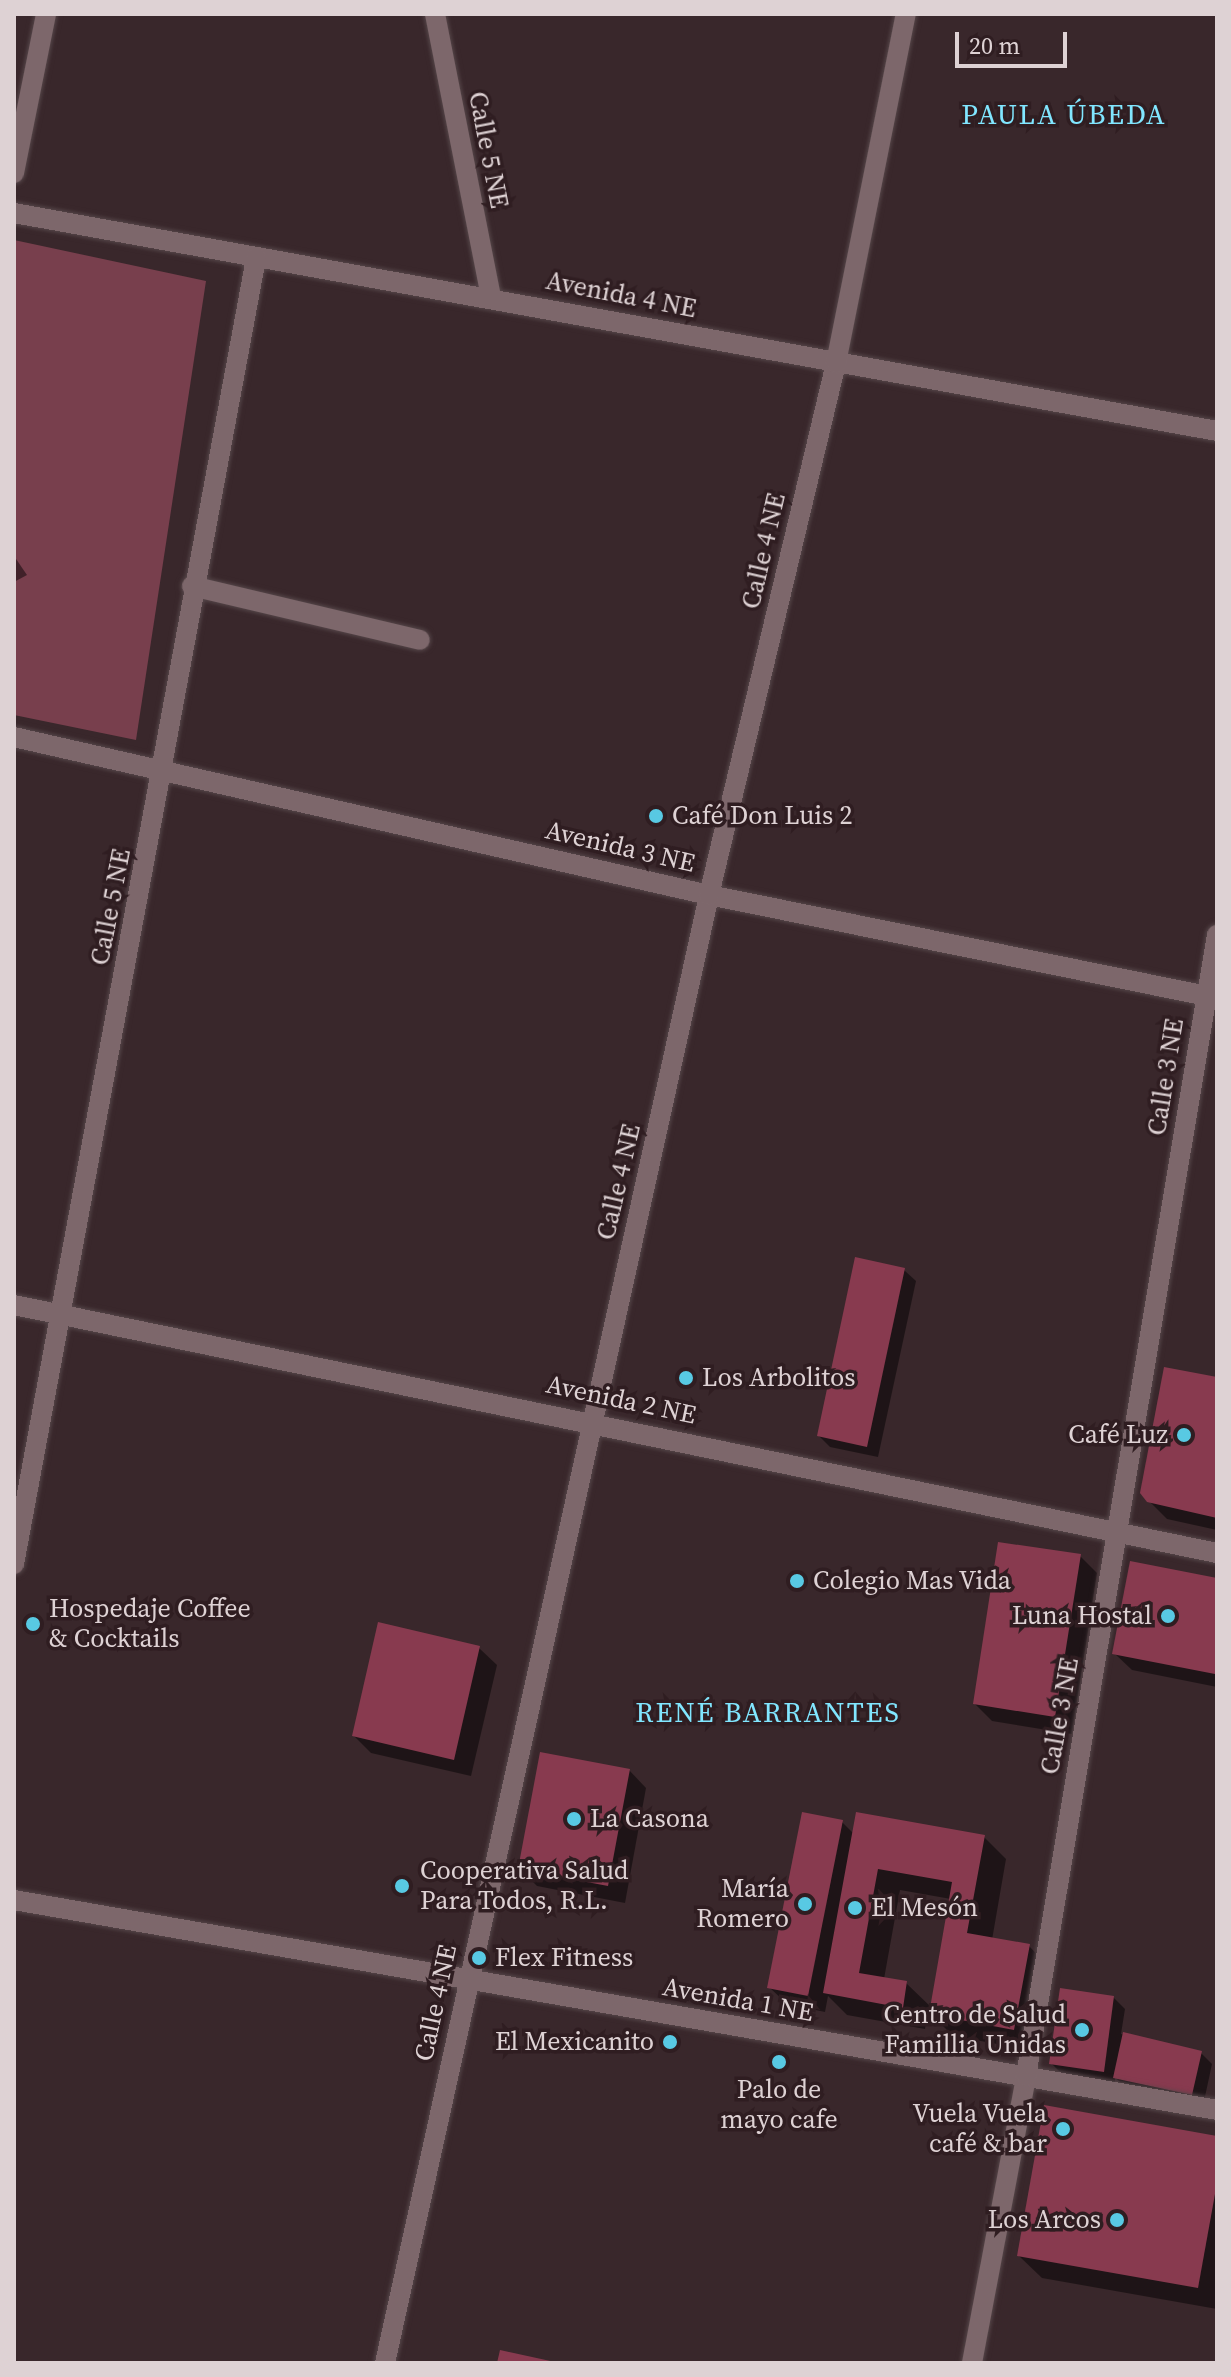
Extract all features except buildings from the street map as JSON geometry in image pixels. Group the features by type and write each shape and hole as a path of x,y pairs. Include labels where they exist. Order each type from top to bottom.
{"street":[{"path":"14,173 46,14"},
{"name":"Calle 5 NE","path":"435,14 491,296"},
{"name":"Calle 4 NE","path":"385,2363 709,895 836,363 906,14"},
{"name":"Avenida 4 NE","path":"14,213 256,258 491,296 836,363 1217,431"},
{"name":"Calle 5 NE","path":"14,1564 163,767 192,586 256,258"},
{"path":"192,586 420,640"},
{"name":"Avenida 3 NE","path":"14,737 163,767 709,895 1212,997"},
{"name":"Calle 3 NE","path":"972,2363 1026,2076 1117,1532 1212,997 1217,935"},
{"name":"Avenida 2 NE","path":"14,1305 592,1420 1217,1553"},
{"name":"Avenida 1 NE","path":"14,1900 1217,2110"}],"shaded area":[{"path":"14,240 206,281 136,740 14,715"}],"place":[{"name":"Café Don Luis 2","path":"656,816"},
{"name":"Los Arbolitos","path":"686,1378"},
{"name":"Café Luz","path":"1184,1435"},
{"name":"Colegio Mas Vida","path":"797,1581"},
{"name":"Luna Hostal","path":"1168,1616"},
{"name":"Hospedaje Coffee & Cocktails","path":"33,1624"},
{"name":"La Casona","path":"574,1819"},
{"name":"Cooperativa Salud Para Todos, R.L.","path":"402,1886"},
{"name":"María Romero","path":"805,1904"},
{"name":"El Mesón","path":"855,1908"},
{"name":"Flex Fitness","path":"479,1958"},
{"name":"Centro de Salud Famillia Unidas","path":"1082,2030"},
{"name":"El Mexicanito","path":"670,2042"},
{"name":"Palo de mayo cafe","path":"779,2062"},
{"name":"Vuela Vuela café & bar","path":"1063,2129"},
{"name":"Los Arcos","path":"1117,2220"}],"district":[{"name":"PAULA ÚBEDA","path":"1064,114"},
{"name":"RENÉ BARRANTES","path":"768,1712"}]}
